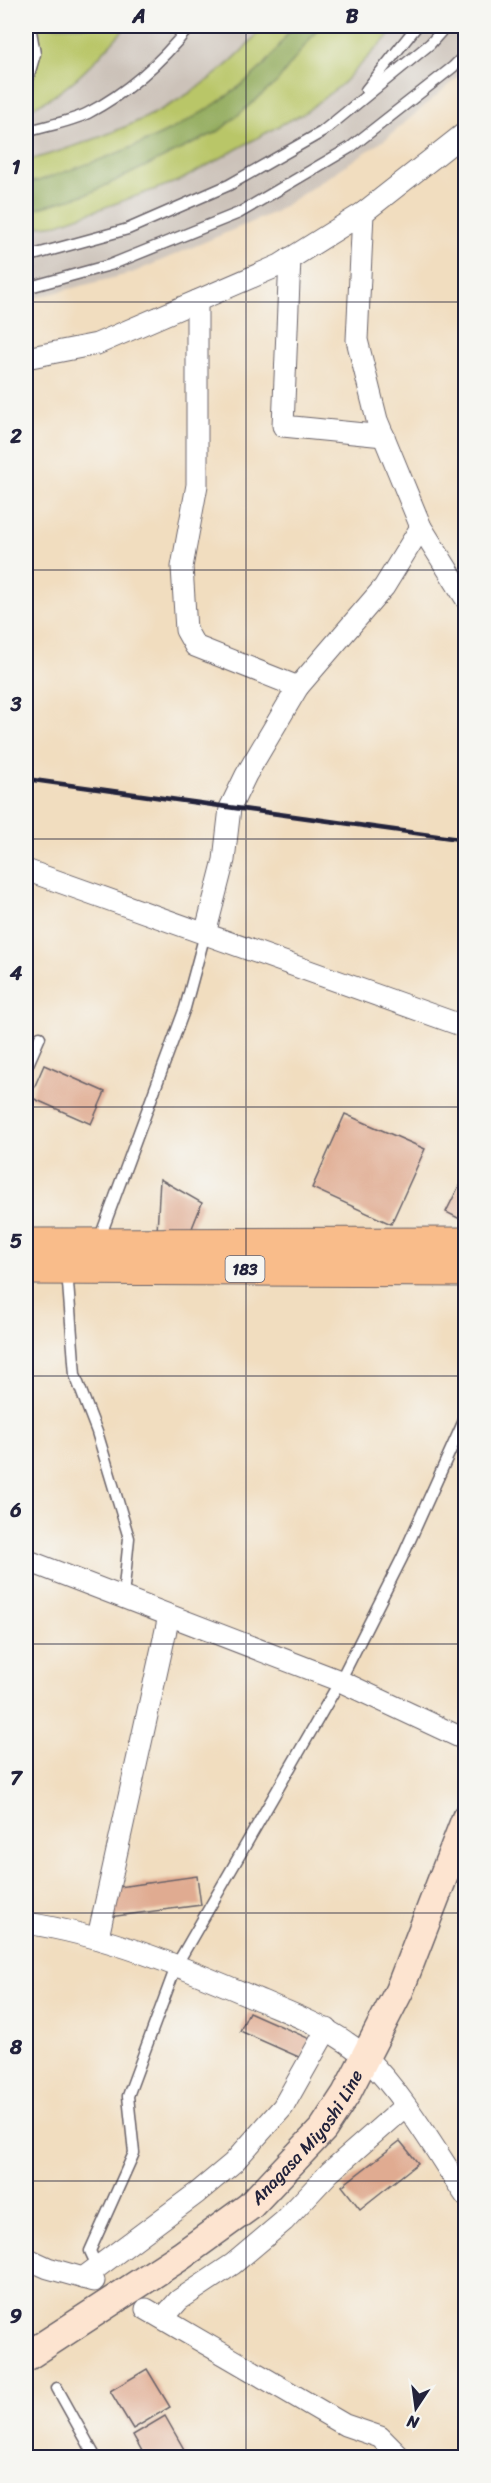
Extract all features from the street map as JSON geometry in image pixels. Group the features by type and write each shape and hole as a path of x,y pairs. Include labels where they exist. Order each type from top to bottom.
{"highway":[{"name":"183","path":"26,1268 77,1252 465,1244"},
{"name":"183","path":"26,1245 77,1252 465,1270"}],"main road":[{"name":"Anagasa Miyoshi Line","path":"26,2357 181,2256 250,2206 323,2129 366,2058 399,1991 465,1818"}],"street":[{"path":"26,358 97,344 290,258 363,213 465,132"},
{"path":"363,213 357,340 377,420 421,527 465,599"},
{"path":"290,258 283,426 384,436"},
{"path":"197,301 197,485 182,567 186,630 195,646 298,687"},
{"path":"205,934 224,860 230,808 246,775 298,687 384,587 421,527"},
{"path":"26,870 465,1027"},
{"path":"26,1560 340,1681 465,1740"},
{"path":"98,1937 169,1616"},
{"path":"26,1923 67,1929 98,1937 177,1964 327,2029 366,2058 405,2106 465,2196"},
{"path":"26,2258 91,2275 233,2163 283,2107 327,2029"},
{"path":"401,2457 380,2437 345,2425 155,2314 233,2264 284,2221 330,2172 405,2106"}],"lane":[{"path":"26,85 35,54 30,26"},
{"path":"26,132 86,114 131,86 172,47 190,26"},
{"path":"353,107 417,26"},
{"path":"26,257 128,229 229,185 322,132 430,44 446,26"},
{"path":"26,288 110,266 239,213 351,147 465,54"},
{"path":"123,1597 129,1538 97,1432 75,1374 77,1252 185,1008 205,934"},
{"path":"26,1069 40,1037"},
{"path":"91,2275 90,2251 134,2153 128,2096 177,1964 340,1681 402,1558 465,1416"},
{"path":"57,2388 96,2457"}],"shaded area":[{"path":"26,26 465,26 465,71 387,138 275,212 132,273 26,300"}],"green space":[{"path":"39,26 127,26 93,63 68,85 55,95 26,110 39,51"},
{"path":"263,26 398,26 342,84 303,114 181,180 58,224 26,228 26,161 124,127 187,95 241,52"},
{"path":"293,26 320,26 277,82 219,131 90,193 26,212 26,183 38,181 129,149 185,122 238,88 263,66"}],"building":[{"path":"44,1065 105,1092 91,1124 30,1097"},
{"path":"345,1114 425,1149 391,1224 312,1188"},
{"path":"466,1172 466,1222 446,1212"},
{"path":"160,1179 202,1203 190,1233 157,1232"},
{"path":"197,1876 201,1905 109,1917 105,1889"},
{"path":"249,2012 310,2039 301,2058 240,2031"},
{"path":"400,2141 418,2163 360,2209 342,2186"},
{"path":"147,2369 170,2407 133,2429 110,2391"},
{"path":"165,2416 189,2458 146,2458 133,2435"}],"railway":[{"path":"26,779 466,840"}]}
